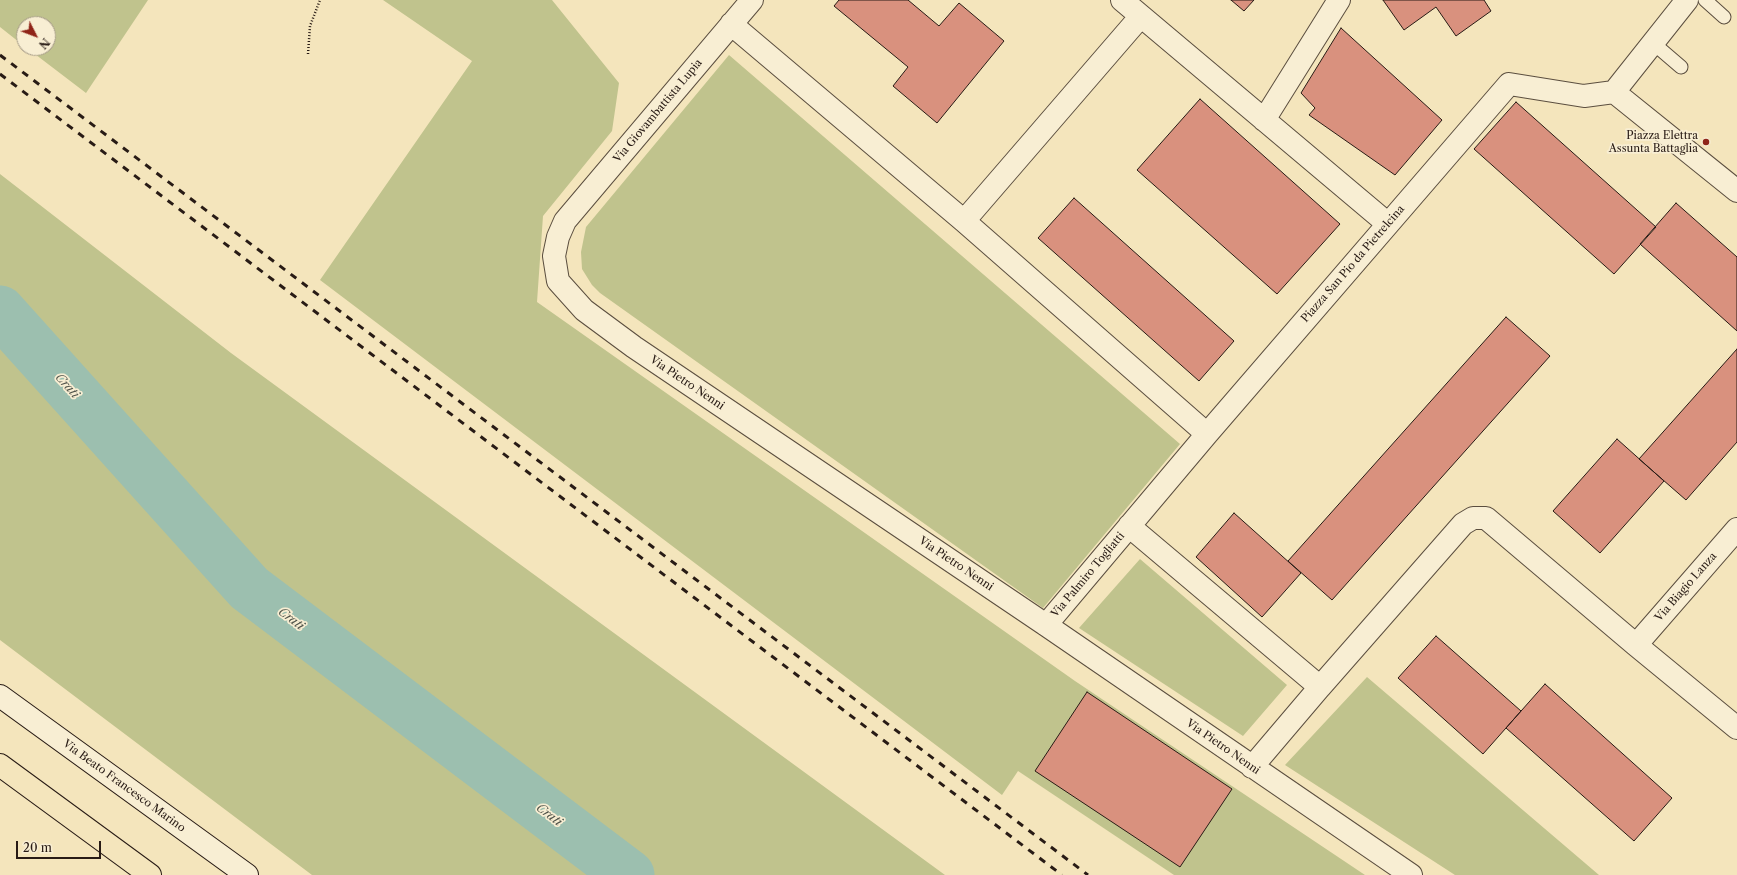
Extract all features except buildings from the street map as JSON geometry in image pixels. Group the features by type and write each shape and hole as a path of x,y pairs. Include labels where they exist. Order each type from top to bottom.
{"main road":[{"path":"0,765 150,875"},
{"path":"20,780 129,875"}],"street":[{"name":"Via Giovambattista Lupia","path":"565,221 752,0"},
{"path":"1122,0 1388,224"},
{"path":"1264,120 1339,0"},
{"path":"1687,0 1614,92 1737,191"},
{"path":"964,221 1141,16"},
{"path":"731,24 964,221 1207,434"},
{"name":"Piazza San Pio da Pietrelcina","path":"1129,526 1509,84 1584,96 1614,92"},
{"name":"Via Pietro Nenni","path":"565,221 558,237 554,256 558,281 584,310 634,347 1046,625 1411,875"},
{"path":"1252,767 1463,524 1473,518 1486,518 1737,728"},
{"path":"1129,526 1320,688"},
{"name":"Via Palmiro Togliatti","path":"1046,625 1129,526"},
{"name":"Via Biagio Lanza","path":"1636,645 1737,529"},
{"name":"Via Beato Francesco Marino","path":"0,696 247,875"}],"lane":[{"path":"1706,0 1724,17"},
{"path":"1653,43 1681,67"}],"path":[{"path":"308,54 310,26 320,0"}],"green space":[{"path":"0,0 148,0 86,93 37,56 56,56 56,16 16,16 16,40 0,27"},
{"path":"383,0 552,0 619,83 612,131 543,216 537,302 1075,681 1365,875 1174,875 1018,771 1002,795 320,280 472,61"},
{"path":"729,55 1180,444 1043,608 600,293 592,285 582,269 581,252 586,227"},
{"path":"0,174 231,353 945,875 312,875 0,640"},
{"path":"1140,559 1287,685 1243,736 1079,628"},
{"path":"1367,677 1599,875 1455,875 1285,765"}],"waterway":[{"name":"Crati","path":"0,311 249,588 629,875"}],"railway":[{"path":"0,55 1088,875"},
{"path":"0,74 1062,875"}],"place":[{"name":"Piazza Elettra Assunta Battaglia","path":"1706,142"}]}
